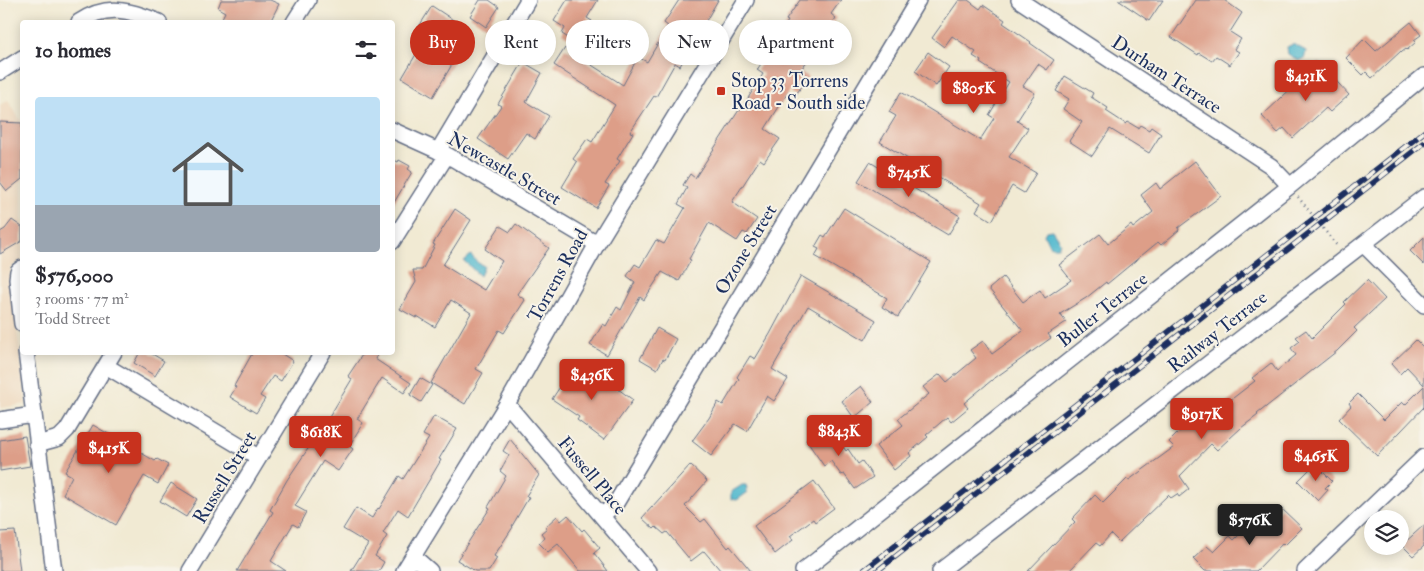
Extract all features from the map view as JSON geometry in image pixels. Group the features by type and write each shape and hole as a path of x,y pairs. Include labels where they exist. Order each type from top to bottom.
{"street":[{"path":"295,20 308,0"},
{"path":"395,232 528,0"},
{"name":"Torrens Road","path":"404,571 507,404 596,244 746,0"},
{"name":"Ozone Street","path":"602,516 616,503 918,0"},
{"name":"Durham Terrace","path":"1019,0 1271,166 1290,186"},
{"path":"83,20 101,11 108,5 153,20"},
{"path":"0,72 20,59"},
{"name":"Buller Terrace","path":"803,571 1290,186 1424,76"},
{"name":"Newcastle Street","path":"395,131 442,153 596,244"},
{"name":"Railway Terrace","path":"940,571 1424,196"},
{"path":"1363,244 1424,305"},
{"path":"20,270 17,279 20,306"},
{"path":"26,355 54,571"},
{"path":"37,444 59,438 67,430 112,355"},
{"name":"Russell Street","path":"190,571 322,355"},
{"path":"106,366 258,457"},
{"name":"Fussell Place","path":"507,404 648,571"},
{"path":"0,420 34,415"},
{"path":"1305,571 1424,457"},
{"path":"414,556 430,571"}],"path":[{"path":"1290,186 1346,256"}],"shaded area":[{"path":"8,100 20,120 20,261 10,268 26,404 0,408 0,105"}],"water":[{"path":"1293,44 1306,51 1304,60 1301,59 1299,61 1288,54 1287,47"},
{"path":"1052,230 1060,242 1058,247 1051,247 1044,235 1046,231"},
{"path":"471,255 478,263 484,266 480,276 464,261"},
{"path":"742,485 746,485 748,492 737,500 731,499 731,492"}],"building":[{"path":"221,0 270,0 279,4 271,20 228,20 222,18 225,12 218,8"},
{"path":"480,0 489,0 499,7 491,20 485,20 485,26 470,16"},
{"path":"567,0 598,0 587,18 590,20 566,20 566,36 562,34 565,28 555,20"},
{"path":"679,0 718,0 706,20 666,20"},
{"path":"800,0 841,0 831,14 836,18 835,20 786,20"},
{"path":"959,0 968,0 980,9 983,5 1005,20 1003,23 1054,60 1047,70 1038,64 1023,86 1035,93 1017,121 1028,128 1009,157 1036,173 1024,193 1012,186 992,221 976,211 981,203 880,142 896,116 889,112 901,92 980,140 994,118 989,115 1009,82 980,63 981,61 973,56 976,52 952,36 944,47 932,38"},
{"path":"1118,0 1163,0 1149,21"},
{"path":"1196,0 1224,0 1242,13 1230,32 1241,39 1234,49 1239,52 1230,65 1216,56 1212,61 1199,53 1198,55 1171,37"},
{"path":"432,6 453,20 423,20"},
{"path":"1411,22 1421,35 1414,40 1416,42 1407,50 1401,51 1372,78 1366,72 1363,75 1346,58 1364,39 1376,51"},
{"path":"659,41 659,65 674,65 656,97 654,96 630,132 633,133 617,159 620,161 605,184 609,186 596,208 562,187 577,162 573,159 587,139 592,142 615,105 554,65 556,65 565,48 566,65 592,65 623,85 634,65 649,65 649,59"},
{"path":"928,52 949,67 936,86 915,71"},
{"path":"1319,62 1349,95 1330,112 1326,108 1293,138 1284,128 1278,133 1262,116"},
{"path":"410,64 452,65 433,97 402,78"},
{"path":"521,65 528,65 542,73 526,102 549,116 535,139 526,133 508,159 478,139 501,106 498,104"},
{"path":"760,65 804,65 800,71 808,77 795,96 789,91 765,129 780,139 764,162 760,159 732,202 757,219 747,234 743,232 737,241 709,223 679,281 662,272 644,300 640,297 607,355 590,345 603,324 606,326 617,307 621,310 635,282 627,276 635,264 640,267 656,240 664,244 685,208 678,204 687,188 683,185 690,174 695,178 740,111 763,74 757,70"},
{"path":"1065,76 1093,93 1091,97 1108,108 1106,111 1126,124 1128,122 1138,128 1140,125 1149,130 1151,127 1161,134 1149,153 1110,129 1092,156 1069,141 1082,122 1063,109 1069,99 1056,91"},
{"path":"0,122 20,123 20,181 7,191 0,182"},
{"path":"395,160 398,162 399,160 410,166 408,169 412,172 395,201"},
{"path":"1195,161 1221,196 1178,228 1179,230 1161,245 1158,242 1107,284 1106,282 1086,298 1060,314 1066,322 1048,334 1051,338 992,380 964,403 968,408 951,422 947,417 909,453 911,456 894,470 876,446 903,425 898,419 929,394 923,387 940,374 947,382 976,358 970,350 983,341 992,354 1023,331 989,289 1003,277 1023,302 1040,290 1045,298 1071,280 1059,265 1100,234 1108,244 1131,225 1133,228 1153,212 1141,195 1156,183 1160,189"},
{"path":"870,162 960,216 948,235 858,181"},
{"path":"844,208 931,262 898,317 882,307 887,298 815,256 819,249 815,247 822,235 825,237"},
{"path":"455,209 471,220 443,265 484,290 502,261 485,249 500,226 510,232 516,224 549,248 517,294 525,300 504,333 499,330 476,369 483,373 465,404 431,383 471,313 451,300 435,327 417,316 416,318 400,309 416,282 413,270 422,270 435,245 433,244"},
{"path":"12,220 20,226 20,242 0,254 0,232"},
{"path":"1424,237 1424,265 1410,251"},
{"path":"801,276 876,320 865,340 808,306 772,369 788,379 774,401 767,396 747,431 735,424 711,456 692,441 718,402 723,405 750,356 755,359"},
{"path":"1367,280 1385,299 1354,328 1357,331 1337,351 1257,414 1217,450 1211,444 1180,476 1189,489 1179,497 1177,494 1171,498 1168,495 1119,542 1111,534 1100,546 1096,543 1069,571 1028,571 1075,522 1072,519 1095,495 1103,503 1127,479 1129,480 1174,447 1169,442 1207,404 1215,412 1255,381 1252,378 1271,363 1277,371 1296,355 1291,348 1300,341 1296,337 1306,330 1312,338 1346,304 1344,302"},
{"path":"657,328 676,339 665,360 663,359 657,369 640,359"},
{"path":"1416,340 1424,348 1424,385 1407,367 1400,374 1391,364"},
{"path":"138,355 154,355 164,361 155,376 134,363"},
{"path":"251,355 284,355 293,361 281,381 273,376 260,396 265,399 256,413 230,397 236,387 234,386"},
{"path":"362,355 377,355 375,359 411,383 404,393 382,378 357,419 363,423 349,446 353,449 338,471 323,461 295,506 306,512 298,527 293,524 271,561 286,571 237,571 273,512 270,510 287,480 352,379 348,376"},
{"path":"575,364 604,382 606,380 633,400 604,440 577,420 579,417 552,399"},
{"path":"420,378 432,385 421,402 410,395"},
{"path":"861,386 873,402 854,418 842,401"},
{"path":"1424,386 1424,407 1377,456 1339,419 1351,406 1349,403 1358,394 1384,420 1402,402 1405,405"},
{"path":"434,416 457,429 439,459 441,460 408,516 398,509 383,533 387,536 375,556 384,562 379,571 351,571 368,544 343,529 356,508 372,518 399,476 403,479 429,438 423,435"},
{"path":"93,425 155,461 157,459 168,465 158,484 144,476 116,525 63,494 72,476 65,472"},
{"path":"828,425 846,451 848,449 858,464 862,461 873,477 855,489 844,474 841,475 831,461 824,466 806,440"},
{"path":"25,436 30,466 0,471 0,440"},
{"path":"510,439 539,475 526,496 529,497 513,527 494,556 497,558 489,571 475,571 457,560 490,508 488,507 506,476 500,471 509,455 503,451"},
{"path":"1315,464 1332,481 1325,488 1328,490 1318,501 1298,481"},
{"path":"690,465 707,481 685,506 701,522 705,519 728,548 730,546 751,571 721,571 704,551 691,561 667,532 664,534 656,527 654,529 642,518"},
{"path":"814,481 834,508 815,522 813,519 790,536 793,540 775,554 754,526"},
{"path":"171,483 197,499 186,517 160,501"},
{"path":"1281,508 1302,528 1285,545 1283,543 1256,571 1205,571 1193,559 1207,546 1214,552 1230,536 1234,540 1248,526 1256,533"},
{"path":"568,515 582,531 584,529 600,548 594,553 608,571 580,571 558,544 548,552 539,543 545,538 541,533 547,528 545,527 557,516 561,521"},
{"path":"1424,525 1424,546 1413,556 1409,552 1409,539"},
{"path":"15,531 20,571 0,571 0,532"}],"railway":[{"path":"863,571 1424,132"},
{"path":"877,571 1424,143"}],"place":[{"name":"Stop 33 Torrens Road - South side","path":"721,91"}]}
